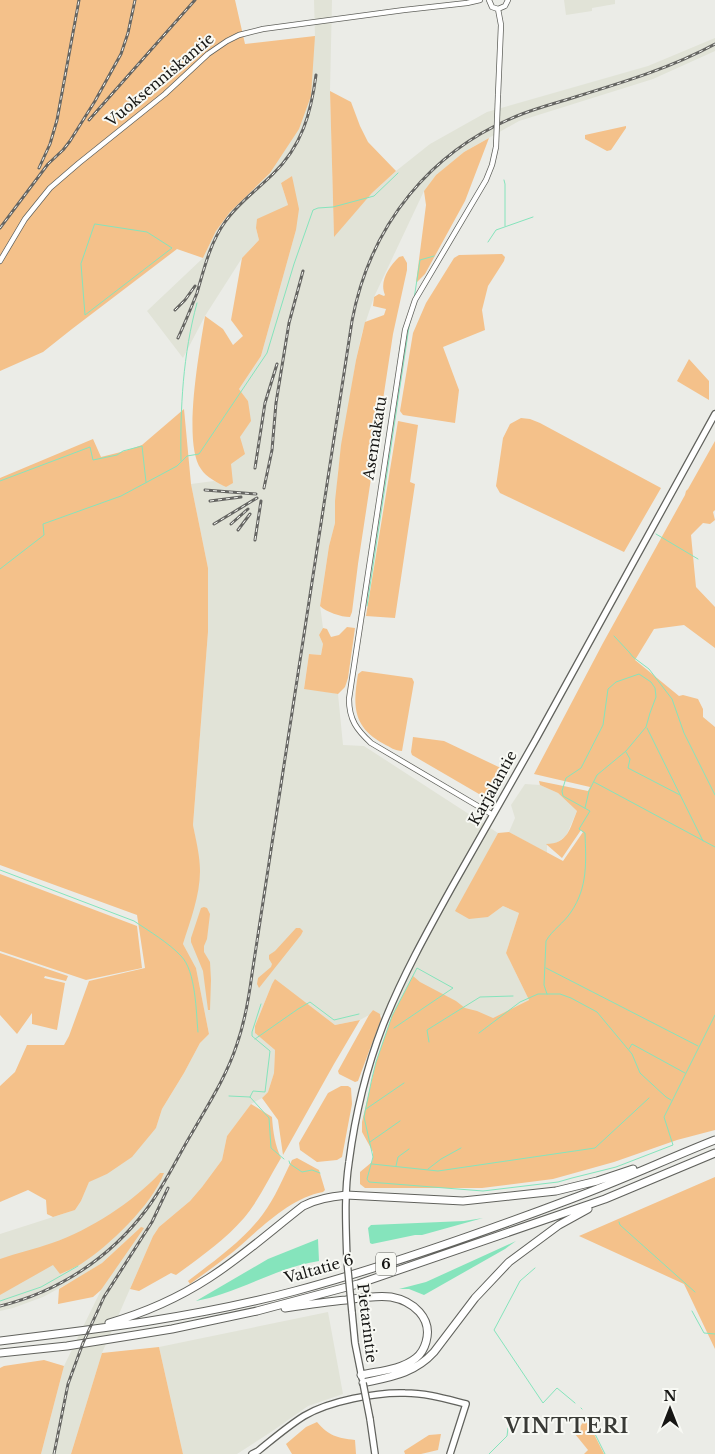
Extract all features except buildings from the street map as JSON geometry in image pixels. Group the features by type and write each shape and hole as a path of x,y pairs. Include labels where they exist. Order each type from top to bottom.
{"highway":[{"name":"Valtatie 6","path":"0,1341 174,1318 293,1291 356,1273 572,1198 715,1140"},
{"name":"Valtatie 6","path":"0,1353 106,1340 172,1329 257,1311 358,1284 605,1199 715,1153"},
{"path":"80,1330 157,1307 210,1278 303,1206 314,1200 346,1195 463,1201 556,1191 597,1181 680,1154"},
{"path":"363,1383 405,1373 426,1360 475,1298 509,1262 559,1225 605,1199"},
{"path":"257,1311 367,1297 390,1297 407,1302 419,1311 425,1322 428,1335 416,1359 391,1369 361,1375"}],"main road":[{"name":"Karjalantie","path":"346,1195 349,1161 360,1102 372,1057 382,1027 411,963 715,414"},
{"name":"Pietarintie","path":"346,1195 352,1312 375,1454"},
{"path":"252,1454 305,1415 316,1410 339,1402 379,1395 406,1393 434,1396 466,1404 450,1454"}],"street":[{"name":"Vuoksenniskantie","path":"0,261 25,219 50,188 165,94 218,46 249,32 480,0"},
{"path":"488,0 492,7 498,9 505,6 508,0"},
{"name":"Asemakatu","path":"493,814 371,743 358,730 349,714 349,699 405,330 415,300 486,180 496,147 501,24 498,9"}],"shaded area":[{"path":"0,0 235,0 245,44 315,36 311,96 299,129 270,173 230,212 216,231 203,258 177,249 43,352 0,371"},
{"path":"314,0 332,0 330,91 334,236 372,193 396,171 430,144 487,112 648,66 715,38 715,51 653,79 519,121 464,152 436,175 424,191 374,297 362,333 356,360 338,471 335,523 329,546 320,605 323,628 319,635 323,644 321,655 309,654 304,688 338,694 343,745 364,746 498,833 456,911 488,917 503,906 519,913 506,953 529,1000 485,1022 397,1017 381,1015 373,1010 369,1015 360,1020 335,1025 275,980 255,1026 255,1033 275,1050 274,1073 268,1092 251,1104 227,1136 222,1160 202,1187 190,1201 159,1227 153,1236 102,1353 71,1454 41,1454 64,1366 101,1290 141,1227 102,1263 78,1278 43,1297 0,1311 0,1234 75,1210 89,1181 107,1174 156,1128 162,1109 200,1043 209,1034 196,968 183,944 197,894 198,853 193,825 208,632 208,568 191,484 214,481 226,487 248,401 239,389 261,356 296,230 292,176 281,183 288,205 256,228 259,240 242,258 205,316 183,358 147,311 203,258 216,231 230,212 315,37"},
{"path":"564,0 615,0 615,4 592,8 592,11 566,15"},
{"path":"330,91 351,102 368,142 396,171 372,193 334,237"},
{"path":"626,126 611,150 607,151 585,139 585,135"},
{"path":"489,138 465,201 425,274 416,283 426,205 424,191 436,175 464,152"},
{"path":"292,176 299,209 296,230 261,356 239,389 248,401 251,421 240,437 245,454 231,464 233,483 226,487 203,472 196,456 193,438 194,395 205,316 223,329 233,345 243,336 231,320 242,258 259,240 256,228 257,219 288,205 281,183"},
{"path":"502,254 505,257 504,261 488,286 482,310 485,330 443,347 459,390 455,423 403,415 400,411 413,333 426,303 454,258 459,255"},
{"path":"403,256 407,263 407,270 393,334 352,612 350,617 342,616 320,606 329,546 335,523 335,501 341,445 356,360 365,322 384,315 386,309 373,306 374,297 379,294 385,295 383,285 386,274 395,261"},
{"path":"689,359 709,381 709,400 677,381"},
{"path":"184,409 191,484 208,568 208,632 193,825 198,848 200,880 183,944 196,968 209,1034 200,1043 162,1109 156,1128 132,1157 107,1174 89,1182 75,1210 53,1217 47,1214 46,1200 28,1190 0,1202 0,1086 15,1072 27,1045 64,1045 89,981 145,968 137,915 0,865 0,478 93,439 101,457 142,445"},
{"path":"521,418 540,423 661,488 624,552 500,493 496,486 503,438 510,424"},
{"path":"398,421 418,425 410,482 415,484 395,618 366,616"},
{"path":"715,441 715,510 713,512 715,520 710,524 703,523 691,535 696,587 715,607 715,648 684,625 654,629 635,660 679,696 683,695 698,699 703,709 703,717 715,727 715,1130 553,1179 482,1188 365,1188 360,1184 360,1172 372,1162 373,1152 362,1132 362,1122 376,1062 392,1016 413,976 465,1008 493,1018 529,1000 506,953 519,913 503,906 488,917 469,919 455,911 498,833 509,832 563,861 583,832 581,830 562,858 546,844 564,838 570,829 577,811 558,793 540,785 539,781 588,791 590,787 534,774 603,643"},
{"path":"347,627 355,628 345,687 338,694 304,689 309,654 321,655 323,644 319,635 323,628 327,629 331,637 339,635"},
{"path":"362,671 412,678 414,682 402,751 393,749 373,737 360,723 355,696 358,674"},
{"path":"413,737 444,741 505,770 489,793 479,794 412,755"},
{"path":"525,784 540,785 558,793 577,811 566,836 555,844 547,844 547,853 509,832 515,818 511,805"},
{"path":"0,874 137,926 142,968 86,980 0,951"},
{"path":"201,908 207,908 210,914 204,952 210,962 210,1010 208,1010 203,971 191,942"},
{"path":"296,928 300,928 303,931 301,935 259,988 257,984 258,978 272,964 269,955"},
{"path":"0,953 68,976 66,981 45,976 44,978 65,983 57,1030 32,1024 32,1013 17,1034 0,1015"},
{"path":"275,979 335,1025 360,1020 283,1155 278,1120 262,1098 268,1092 274,1073 275,1050 255,1033 255,1026"},
{"path":"373,1010 380,1014 381,1019 358,1081 355,1082 339,1074 338,1071"},
{"path":"341,1086 351,1088 352,1104 342,1157 337,1160 317,1162 300,1150 299,1143 328,1093"},
{"path":"251,1104 272,1117 277,1148 281,1158 264,1189 244,1218 229,1234 176,1275 171,1273 139,1291 130,1289 153,1236 159,1227 190,1201 202,1187 222,1160 227,1136"},
{"path":"297,1158 319,1170 325,1190 310,1195 286,1208 233,1252 190,1284 188,1281 228,1250 255,1224 279,1188 292,1160"},
{"path":"160,1173 164,1173 150,1198 128,1224 104,1247 78,1265 60,1274 53,1265 0,1295 0,1259 52,1243 96,1223 137,1194"},
{"path":"715,1177 715,1349 684,1284 579,1236"},
{"path":"483,1218 422,1235 370,1243 368,1228 371,1225 464,1221"},
{"path":"141,1227 144,1228 101,1290 93,1297 58,1304 59,1289 102,1263"},
{"path":"318,1239 319,1261 306,1263 234,1290 196,1301 268,1259"},
{"path":"516,1241 424,1295 409,1289 399,1289 426,1282"},
{"path":"328,1312 343,1394 308,1406 237,1454 183,1454 159,1347"},
{"path":"159,1347 183,1454 71,1454 102,1353"},
{"path":"44,1360 64,1366 41,1454 0,1454 0,1368"},
{"path":"586,1418 604,1454 584,1454 588,1450 575,1434"},
{"path":"317,1422 334,1436 355,1440 356,1454 292,1454 286,1444 306,1427"},
{"path":"441,1434 438,1450 421,1454 405,1454 404,1451 429,1435"}],"waterway":[{"path":"0,569 44,535 43,524 121,496 177,466 187,456 199,454 267,353 294,264 313,210 333,207 374,196 398,173"},
{"path":"504,180 505,226"},
{"path":"488,242 496,230 533,217"},
{"path":"95,224 147,232 172,248 85,315 81,264 95,224"},
{"path":"414,299 420,260 434,256"},
{"path":"181,461 183,381 188,342 197,303"},
{"path":"367,606 410,320"},
{"path":"0,481 90,447 93,460 117,455 123,451 142,446 146,482"},
{"path":"656,534 698,559"},
{"path":"614,636 633,657 649,669 672,699 684,733 715,795"},
{"path":"547,994 544,985 546,941 577,903 585,874 585,833 579,829 590,811 563,796 562,791 566,778 581,768 603,725 608,689 616,682 639,674 651,682 655,688 656,697 646,727 626,751 597,775 589,791 585,808"},
{"path":"647,728 703,841"},
{"path":"626,752 630,759 628,768 680,795"},
{"path":"594,782 715,847"},
{"path":"0,870 134,921 171,946 181,956 190,971 198,1032"},
{"path":"394,1028 453,988 417,968 392,1016 376,1062 364,1117 373,1157 367,1179 369,1182 483,1191 558,1182 616,1167 673,1145 664,1117 715,1015"},
{"path":"546,968 698,1046"},
{"path":"479,1033 520,1002 538,994 560,994 597,1012 632,1054 640,1073 671,1100"},
{"path":"429,1042 427,1030 480,997 513,996"},
{"path":"255,1039 310,1002 334,1020 359,1014"},
{"path":"250,1097 253,1091 265,1092 270,1051 252,1036 261,1004"},
{"path":"629,1049 632,1044 685,1073"},
{"path":"366,1109 404,1083"},
{"path":"229,1096 250,1097 269,1118 271,1148 284,1159"},
{"path":"372,1164 438,1171 595,1148 649,1098"},
{"path":"370,1142 400,1121"},
{"path":"428,1169 461,1148"},
{"path":"396,1166 398,1157 409,1149"},
{"path":"289,1161 290,1164 302,1172 312,1170 320,1173"},
{"path":"619,1222 620,1225 695,1292"},
{"path":"0,1301 41,1287 78,1266"},
{"path":"535,1268 520,1281 494,1330 543,1403 557,1388 575,1403"},
{"path":"692,1311 704,1333 715,1334"},
{"path":"586,1416 605,1454"},
{"path":"489,1454 507,1436 508,1428"}],"railway":[{"path":"39,168 50,144 57,120 79,0"},
{"path":"0,228 48,164 70,141 95,101 121,54 128,33 135,0"},
{"path":"89,120 195,0"},
{"path":"0,1306 42,1292 81,1271 99,1258 132,1227 152,1202 169,1175 221,1081 237,1044 250,991 352,321 361,286 373,253 390,223 410,195 433,170 460,148 489,129 527,112 621,83 678,62 715,44"},
{"path":"178,338 197,293 211,247 220,230 236,209 283,163 298,140 308,116 316,75"},
{"path":"264,488 272,450 276,403 289,323 303,271"},
{"path":"175,310 195,286"},
{"path":"255,468 265,403 277,364"},
{"path":"205,490 256,494"},
{"path":"210,501 241,497"},
{"path":"214,524 257,498"},
{"path":"255,540 261,501"},
{"path":"231,524 248,509"},
{"path":"238,530 250,514"},
{"path":"54,1454 68,1384 83,1343 104,1297 152,1222 168,1188"}],"district":[{"name":"VINTTERI","path":"567,1426"}]}
